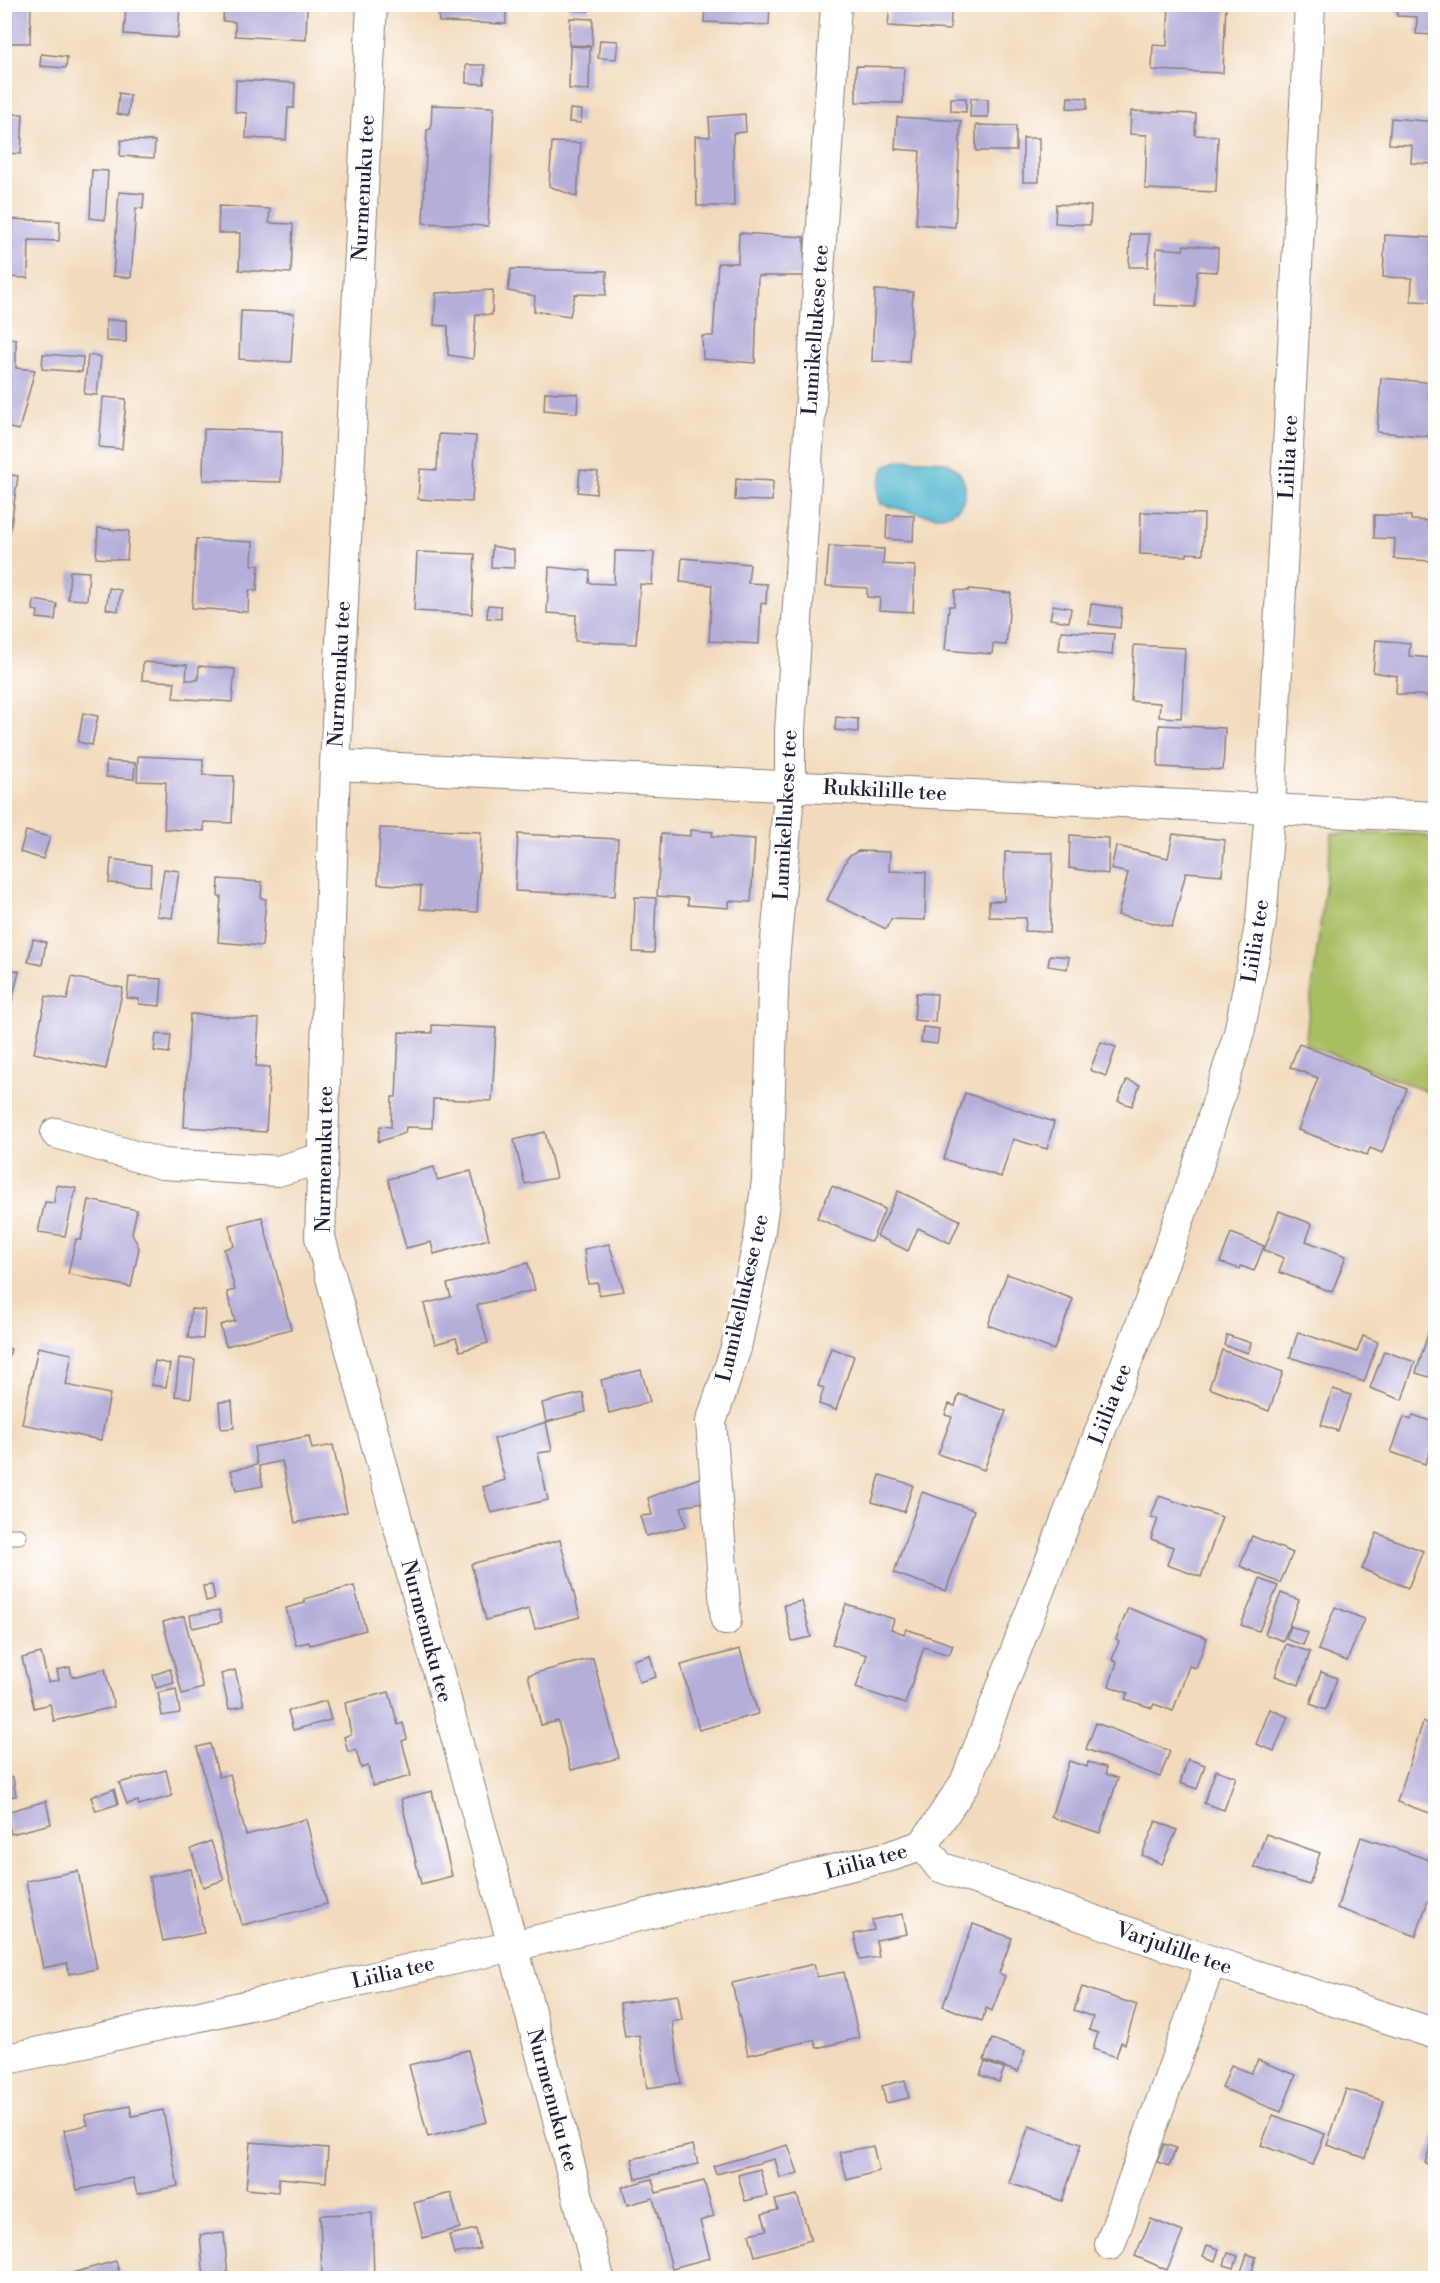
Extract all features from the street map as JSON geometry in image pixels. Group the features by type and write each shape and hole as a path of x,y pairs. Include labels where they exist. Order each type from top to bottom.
{"street":[{"name":"Nurmenuku tee","path":"372,4 335,765 320,1237 513,1946 599,2278"},
{"name":"Lumikellukese tee","path":"726,1620 711,1422 736,1348 759,1238 767,1180 774,962 790,784 790,731 836,4"},
{"name":"Liilia tee","path":"4,2060 513,1946 891,1856 923,1845 965,1783 1197,1169 1239,1033 1261,921 1270,810 1310,4"},
{"name":"Rukkilille tee","path":"335,765 790,784 1436,817"},
{"path":"56,1134 162,1164 278,1171 323,1158"},
{"name":"Varjulille tee","path":"923,1845 940,1867 1210,1961 1435,2031"},
{"path":"1110,2245 1210,1961"}],"green space":[{"path":"1332,833 1418,834 1435,839 1435,1095 1305,1044"}],"water":[{"path":"900,460 933,460 951,465 958,471 963,478 965,495 957,509 950,514 934,516 881,504 878,490 885,466"}],"building":[{"path":"4,4 31,4 30,43 4,43"},
{"path":"126,4 180,4 178,38 124,34"},
{"path":"224,4 307,4 306,40 235,36 235,22 223,21"},
{"path":"439,4 506,4 506,24 439,22"},
{"path":"569,4 589,4 589,11 569,10"},
{"path":"705,4 770,4 769,25 704,22"},
{"path":"890,4 952,4 950,30 888,26"},
{"path":"1169,4 1226,4 1223,73 1152,70 1153,45 1167,46"},
{"path":"1397,4 1436,4 1436,35 1416,34 1417,17 1397,16"},
{"path":"570,18 593,19 592,46 569,45"},
{"path":"600,40 618,41 616,59 598,58"},
{"path":"570,46 590,47 589,90 569,89"},
{"path":"41,54 67,57 66,68 40,66"},
{"path":"466,65 485,65 484,84 466,83"},
{"path":"856,66 904,67 903,103 856,102"},
{"path":"236,80 295,83 294,108 288,108 286,140 246,138 247,113 235,112"},
{"path":"119,93 130,95 128,116 117,114"},
{"path":"1068,97 1087,98 1087,109 1067,108"},
{"path":"951,98 966,98 966,112 951,111"},
{"path":"971,98 988,99 988,117 970,117"},
{"path":"432,105 494,107 488,226 423,223 427,130 431,129"},
{"path":"570,109 582,110 581,123 569,122"},
{"path":"1131,111 1196,114 1195,135 1218,136 1216,192 1145,189 1147,135 1130,134"},
{"path":"4,114 23,114 21,154 4,153"},
{"path":"745,114 746,132 733,133 734,206 697,206 695,136 710,137 709,117"},
{"path":"897,117 961,121 955,227 916,224 920,151 895,149"},
{"path":"1391,118 1436,122 1436,164 1411,163 1412,145 1389,144"},
{"path":"976,125 1016,126 1016,151 976,151"},
{"path":"1023,138 1039,138 1039,182 1023,182"},
{"path":"121,140 155,141 154,158 120,156"},
{"path":"552,142 581,143 577,197 549,186"},
{"path":"92,170 108,171 105,220 90,218"},
{"path":"119,192 144,194 143,209 136,208 131,278 113,276"},
{"path":"1056,204 1091,206 1090,225 1055,223"},
{"path":"219,206 270,209 269,223 293,224 291,273 239,270 240,233 218,233"},
{"path":"4,219 60,221 59,241 29,240 28,278 4,277"},
{"path":"739,233 804,237 805,276 758,276 755,363 703,359 702,336 713,336 718,263 738,263"},
{"path":"1130,234 1149,234 1148,267 1129,267"},
{"path":"1385,235 1436,238 1436,302 1411,301 1412,278 1383,277"},
{"path":"1184,245 1218,248 1217,272 1197,271 1195,307 1154,305 1157,248 1183,250"},
{"path":"511,269 607,271 606,295 575,294 570,316 534,311 535,296 508,291"},
{"path":"493,290 492,315 476,314 473,359 448,355 448,326 434,325 436,293"},
{"path":"875,290 913,292 909,362 872,361"},
{"path":"241,311 294,313 291,362 239,359"},
{"path":"106,320 126,320 126,342 106,341"},
{"path":"4,338 16,339 16,368 35,370 19,430 4,427"},
{"path":"43,354 83,357 82,372 42,369"},
{"path":"88,355 101,357 97,395 84,394"},
{"path":"1381,378 1436,383 1436,437 1377,432"},
{"path":"545,392 578,394 577,413 544,410"},
{"path":"103,397 126,399 122,449 99,447"},
{"path":"204,429 282,431 281,482 203,480"},
{"path":"439,434 476,436 472,502 418,499 420,469 437,470"},
{"path":"580,470 598,472 596,494 578,492"},
{"path":"4,474 18,476 8,546 4,545"},
{"path":"736,479 773,481 772,501 735,500"},
{"path":"1141,512 1204,514 1203,554 1187,553 1187,556 1140,554"},
{"path":"887,515 914,516 913,541 886,539"},
{"path":"1374,515 1411,516 1411,520 1434,521 1432,561 1394,559 1395,539 1374,538"},
{"path":"98,528 129,531 127,560 96,558"},
{"path":"196,539 253,542 252,565 259,565 257,591 249,590 248,612 192,608"},
{"path":"492,546 514,550 514,568 491,567"},
{"path":"829,546 884,549 883,564 915,566 913,612 879,610 880,598 867,597 867,588 826,586"},
{"path":"615,551 654,552 652,585 640,584 636,644 575,641 576,615 547,613 549,567 590,571 589,583 614,584"},
{"path":"417,552 475,554 472,614 414,611"},
{"path":"682,558 750,564 748,583 767,584 766,604 761,603 759,644 709,641 712,585 680,582"},
{"path":"70,571 89,572 87,600 68,599"},
{"path":"109,588 121,590 118,611 106,609"},
{"path":"969,589 1011,593 1006,645 993,644 992,654 945,650 949,606 954,606 955,590 968,591"},
{"path":"34,600 57,604 55,620 37,618 38,611 33,610"},
{"path":"1091,604 1122,608 1120,628 1089,624"},
{"path":"488,605 501,606 501,619 487,618"},
{"path":"1053,605 1071,608 1069,622 1050,619"},
{"path":"1061,631 1114,634 1112,655 1059,650"},
{"path":"1376,640 1410,643 1409,656 1432,658 1432,696 1396,694 1397,676 1373,672"},
{"path":"1134,645 1185,648 1181,718 1159,717 1160,703 1131,701"},
{"path":"143,662 187,665 186,680 198,680 199,666 235,669 232,702 173,698 175,682 142,680"},
{"path":"83,713 98,716 92,745 78,742"},
{"path":"836,717 858,719 858,732 835,730"},
{"path":"1159,725 1225,728 1223,770 1158,767"},
{"path":"138,756 203,759 203,775 234,776 232,823 204,822 204,831 164,829 166,782 137,781"},
{"path":"106,761 135,763 134,779 106,777"},
{"path":"380,828 481,832 477,912 420,909 421,886 378,884"},
{"path":"690,830 713,832 712,836 755,839 751,902 729,901 729,908 688,905 688,898 657,896 661,834 690,836"},
{"path":"26,831 50,837 43,859 20,852"},
{"path":"518,834 618,839 615,896 515,891"},
{"path":"1173,834 1225,840 1222,875 1186,872 1172,927 1118,915 1128,873 1111,869 1116,846 1168,858"},
{"path":"1070,835 1109,838 1108,874 1069,868"},
{"path":"858,851 890,852 889,871 926,872 925,920 891,919 886,929 827,900 848,857"},
{"path":"1005,852 1053,853 1050,932 1025,931 1026,918 989,917 989,901 1004,901"},
{"path":"111,859 151,865 150,886 109,883"},
{"path":"164,869 179,871 172,918 157,916"},
{"path":"219,879 262,882 261,898 266,899 262,946 218,942 221,896 218,896"},
{"path":"635,897 656,898 654,953 633,952"},
{"path":"33,939 46,942 42,965 28,962"},
{"path":"1050,955 1069,957 1067,969 1048,966"},
{"path":"4,968 19,971 7,1022 4,1021"},
{"path":"72,977 123,988 106,1069 34,1053 46,996 67,1000"},
{"path":"129,977 162,979 160,1006 139,1004 139,999 127,998"},
{"path":"916,993 937,994 935,1022 914,1020"},
{"path":"190,1014 259,1019 256,1066 270,1067 266,1132 184,1127"},
{"path":"432,1025 496,1028 492,1101 433,1099 432,1128 406,1127 405,1133 378,1142 380,1126 391,1127 392,1097 396,1097 399,1032 432,1033"},
{"path":"923,1027 939,1029 937,1044 921,1042"},
{"path":"156,1034 171,1035 169,1053 154,1051"},
{"path":"1101,1042 1116,1047 1106,1076 1090,1070"},
{"path":"1299,1044 1371,1072 1370,1074 1407,1089 1382,1153 1370,1148 1367,1155 1298,1130 1318,1078 1290,1067"},
{"path":"1127,1080 1140,1085 1132,1106 1118,1101"},
{"path":"965,1093 1054,1122 1047,1149 1013,1139 1001,1177 944,1159"},
{"path":"545,1132 556,1178 525,1184 514,1140"},
{"path":"434,1167 437,1180 471,1171 489,1239 434,1254 431,1242 406,1248 388,1179"},
{"path":"56,1185 76,1188 65,1236 38,1232 45,1202 54,1203"},
{"path":"832,1186 885,1209 871,1242 817,1218"},
{"path":"898,1191 960,1220 950,1243 918,1228 908,1251 877,1236"},
{"path":"89,1200 137,1210 132,1233 139,1248 131,1287 68,1274 76,1239 81,1240"},
{"path":"1279,1211 1312,1224 1306,1241 1346,1256 1332,1292 1279,1272 1284,1258 1264,1250"},
{"path":"262,1217 291,1329 226,1346 220,1325 235,1321 227,1292 235,1290 224,1249 234,1246 229,1225"},
{"path":"1231,1233 1264,1246 1254,1271 1220,1262"},
{"path":"609,1244 624,1291 599,1295 598,1283 588,1284 584,1249"},
{"path":"528,1263 535,1290 477,1305 488,1343 460,1351 456,1338 435,1344 424,1304 451,1297 447,1284"},
{"path":"1007,1274 1073,1299 1054,1350 988,1325"},
{"path":"191,1309 205,1310 203,1339 188,1338"},
{"path":"1436,1311 1436,1379 1416,1373"},
{"path":"1298,1332 1357,1352 1363,1336 1378,1342 1364,1382 1290,1357"},
{"path":"1227,1335 1251,1343 1248,1353 1224,1345"},
{"path":"4,1347 11,1349 5,1369 4,1369"},
{"path":"38,1347 72,1354 66,1385 110,1394 101,1440 22,1424"},
{"path":"831,1348 854,1356 836,1410 819,1404 824,1388 818,1386"},
{"path":"1222,1350 1283,1372 1269,1411 1209,1388"},
{"path":"1384,1351 1415,1362 1402,1400 1370,1388"},
{"path":"179,1358 195,1360 191,1398 175,1396"},
{"path":"155,1361 170,1364 166,1387 151,1385"},
{"path":"641,1370 650,1402 609,1413 601,1380"},
{"path":"1333,1389 1351,1395 1338,1431 1321,1425"},
{"path":"583,1393 586,1412 546,1422 542,1403"},
{"path":"959,1394 1006,1411 984,1470 938,1454 952,1417 945,1415 949,1404 955,1406"},
{"path":"232,1401 234,1428 221,1429 219,1402"},
{"path":"1413,1415 1436,1423 1436,1435 1425,1464 1391,1452 1404,1417 1411,1420"},
{"path":"546,1422 552,1451 538,1453 548,1500 491,1513 483,1487 505,1480 494,1439"},
{"path":"309,1436 312,1449 333,1445 347,1512 295,1523 282,1461 259,1466 263,1486 236,1491 231,1470 257,1465 254,1447"},
{"path":"880,1475 913,1485 904,1512 872,1502"},
{"path":"699,1478 706,1501 681,1507 686,1526 646,1536 640,1516 652,1515 648,1498"},
{"path":"922,1492 974,1510 946,1591 894,1573"},
{"path":"1159,1496 1222,1517 1201,1577 1167,1565 1173,1547 1151,1539 1158,1519 1151,1517"},
{"path":"1377,1533 1423,1551 1408,1588 1362,1569"},
{"path":"1252,1536 1293,1553 1280,1583 1240,1566"},
{"path":"560,1540 580,1617 535,1629 529,1609 486,1620 471,1564"},
{"path":"1260,1579 1278,1586 1259,1631 1241,1625"},
{"path":"212,1585 215,1599 206,1601 203,1586"},
{"path":"354,1586 366,1630 310,1645 309,1642 296,1645 286,1608 305,1603 304,1599"},
{"path":"1281,1593 1299,1600 1283,1641 1265,1634"},
{"path":"802,1601 811,1637 792,1641 784,1605"},
{"path":"846,1604 894,1619 891,1629 904,1634 906,1629 953,1645 949,1655 924,1647 905,1704 856,1688 867,1655 832,1644"},
{"path":"1335,1607 1364,1619 1347,1661 1318,1650"},
{"path":"1128,1608 1207,1638 1196,1668 1189,1666 1173,1711 1154,1704 1152,1708 1125,1699 1128,1693 1109,1686 1117,1662 1112,1660 1119,1641 1116,1639"},
{"path":"219,1610 222,1622 192,1628 190,1615"},
{"path":"184,1616 203,1688 182,1694 163,1622"},
{"path":"1290,1626 1308,1633 1303,1645 1286,1639"},
{"path":"1286,1644 1310,1652 1299,1685 1275,1676"},
{"path":"740,1649 758,1714 699,1730 681,1665"},
{"path":"41,1653 48,1682 59,1680 57,1670 70,1667 72,1677 105,1669 114,1707 54,1721 50,1704 34,1708 22,1658"},
{"path":"650,1655 656,1677 639,1682 633,1660"},
{"path":"593,1658 619,1758 571,1770 558,1721 541,1725 528,1675"},
{"path":"170,1669 174,1683 156,1688 153,1675"},
{"path":"235,1670 244,1706 229,1709 221,1674"},
{"path":"1321,1672 1337,1678 1326,1710 1310,1704"},
{"path":"176,1689 180,1713 162,1716 158,1693"},
{"path":"389,1692 398,1725 403,1723 407,1739 402,1741 411,1776 373,1786 368,1766 361,1768 356,1750 348,1752 344,1737 351,1734 345,1703"},
{"path":"326,1701 331,1720 293,1730 288,1711"},
{"path":"1270,1709 1288,1717 1274,1751 1256,1744"},
{"path":"1423,1722 1436,1727 1436,1815 1397,1802"},
{"path":"1096,1723 1170,1751 1160,1777 1086,1749"},
{"path":"210,1744 219,1777 230,1774 246,1835 306,1819 327,1904 242,1925 197,1747"},
{"path":"1188,1759 1205,1765 1197,1789 1180,1783"},
{"path":"1069,1761 1087,1767 1088,1762 1106,1767 1106,1774 1118,1778 1100,1833 1051,1817"},
{"path":"166,1770 172,1796 139,1805 138,1801 127,1804 119,1783"},
{"path":"1216,1770 1236,1777 1224,1810 1204,1803"},
{"path":"13,1777 16,1796 4,1797 4,1779"},
{"path":"114,1789 118,1804 96,1811 91,1797"},
{"path":"432,1791 452,1876 421,1884 401,1799"},
{"path":"46,1801 51,1824 11,1834 6,1812"},
{"path":"1156,1821 1177,1830 1162,1864 1142,1855"},
{"path":"1266,1834 1320,1853 1309,1885 1254,1867"},
{"path":"1361,1837 1436,1862 1436,1877 1416,1936 1337,1908"},
{"path":"211,1841 224,1880 203,1887 191,1849"},
{"path":"191,1869 204,1933 163,1941 149,1877"},
{"path":"78,1871 97,1969 69,1974 67,1963 43,1968 26,1881"},
{"path":"903,1914 907,1934 876,1940 879,1957 860,1960 854,1934 874,1930 872,1920"},
{"path":"973,1924 1012,1938 999,1973 1005,1976 992,2011 986,2008 982,2021 943,2006"},
{"path":"814,1964 817,1977 844,1972 859,2038 817,2048 814,2040 748,2055 732,1983"},
{"path":"1082,1987 1137,2005 1125,2044 1121,2042 1116,2057 1093,2049 1098,2033 1089,2030 1093,2017 1074,2010"},
{"path":"678,1995 682,2020 672,2021 681,2083 647,2088 639,2035 625,2037 620,2003"},
{"path":"992,2039 1025,2051 1018,2072 984,2060"},
{"path":"468,2050 487,2122 428,2137 409,2065"},
{"path":"1258,2060 1296,2075 1281,2112 1222,2088 1231,2065 1251,2073"},
{"path":"985,2062 1004,2069 999,2082 980,2075"},
{"path":"905,2080 909,2098 886,2103 882,2086"},
{"path":"1346,2089 1384,2101 1365,2158 1327,2145"},
{"path":"130,2106 132,2116 163,2110 178,2186 137,2194 133,2178 77,2190 64,2130 88,2125 85,2115"},
{"path":"1273,2115 1325,2134 1313,2165 1261,2145"},
{"path":"1029,2126 1081,2144 1062,2201 1009,2183"},
{"path":"1436,2133 1436,2167 1425,2163"},
{"path":"250,2142 328,2148 326,2182 279,2178 278,2192 246,2189"},
{"path":"1164,2144 1176,2148 1169,2166 1157,2162"},
{"path":"693,2145 698,2164 636,2179 632,2159"},
{"path":"788,2145 798,2173 780,2178 775,2159 716,2174 713,2166"},
{"path":"873,2146 879,2171 847,2180 840,2152"},
{"path":"760,2169 767,2196 745,2201 738,2175"},
{"path":"652,2179 656,2193 704,2181 714,2216 700,2221 710,2258 672,2268 653,2198 627,2205 622,2187"},
{"path":"451,2193 460,2228 423,2238 414,2203"},
{"path":"797,2195 811,2240 755,2256 749,2234 767,2230 762,2214 778,2210 775,2200"},
{"path":"372,2213 374,2278 322,2278 320,2215"},
{"path":"1151,2219 1183,2232 1167,2270 1135,2256"},
{"path":"476,2229 480,2249 454,2254 449,2235"},
{"path":"224,2233 228,2278 204,2278 200,2235"},
{"path":"1207,2245 1219,2249 1215,2261 1203,2256"},
{"path":"1228,2253 1238,2256 1234,2268 1224,2265"},
{"path":"1247,2254 1256,2257 1250,2278 1239,2278"},
{"path":"116,2261 121,2278 69,2278 68,2274"},
{"path":"60,2272 62,2278 37,2278"}]}
